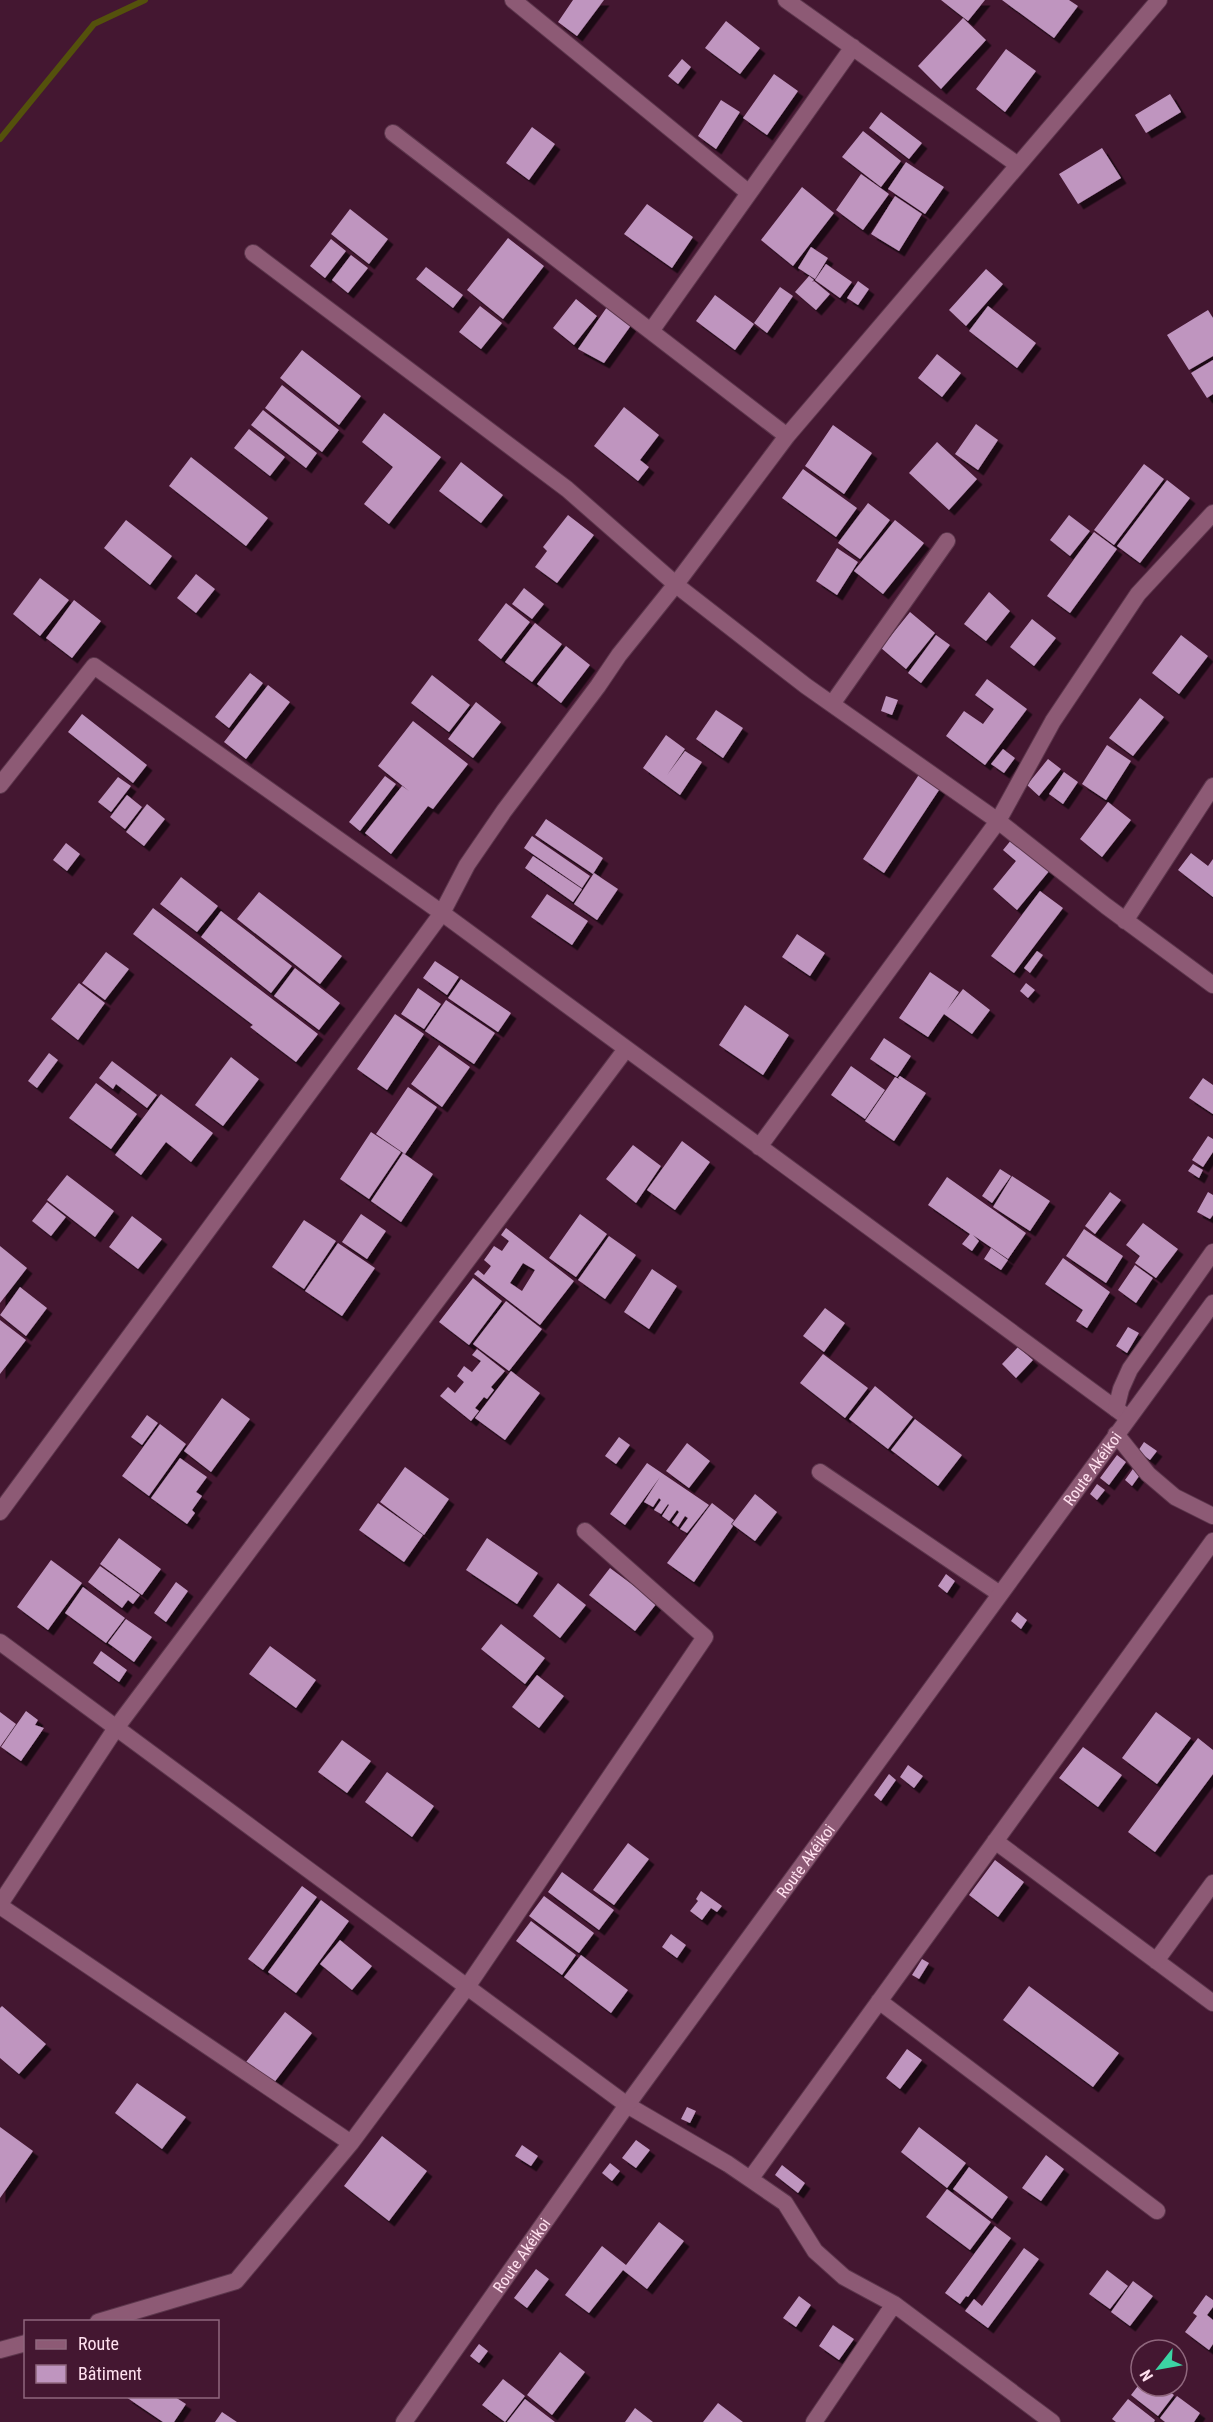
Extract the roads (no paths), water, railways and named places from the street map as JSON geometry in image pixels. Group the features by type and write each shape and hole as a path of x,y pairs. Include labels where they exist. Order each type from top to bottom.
{"street":[{"path":"513,0 749,193"},
{"path":"786,0 1018,165"},
{"path":"0,1512 442,913 467,865 504,811 619,655 676,585 786,436 1159,0"},
{"path":"651,331 853,47"},
{"path":"393,133 786,436"},
{"path":"253,253 567,489 676,585 832,704 998,821 1125,921 1213,985"},
{"path":"759,1147 998,821 1053,721 1138,594 1213,513"},
{"path":"832,704 947,541"},
{"path":"0,785 94,666 442,913 1122,1413"},
{"path":"1125,921 1213,786"},
{"path":"351,2144 0,1905 116,1728 626,1049"},
{"name":"Route Akéikoi","path":"404,2422 627,2105 1116,1434 1122,1413 1121,1389 1130,1369 1213,1252"},
{"name":"Route Akéikoi","path":"1122,1413 1213,1303"},
{"path":"1116,1434 1148,1474 1175,1497 1213,1516"},
{"path":"820,1472 1000,1594"},
{"path":"105,2320 236,2281 351,2144 467,1987 705,1637 585,1531"},
{"path":"751,2178 1213,1540"},
{"path":"0,1642 627,2105 751,2178 785,2203 815,2251 844,2277 894,2304 1052,2422"},
{"path":"995,1841 1213,2003"},
{"path":"1156,1961 1213,1883"},
{"path":"879,2001 1157,2211"},
{"path":"814,2422 894,2304"},
{"path":"0,2350 24,2344"}],"waterway":[{"path":"0,139 94,24 145,0"}]}
